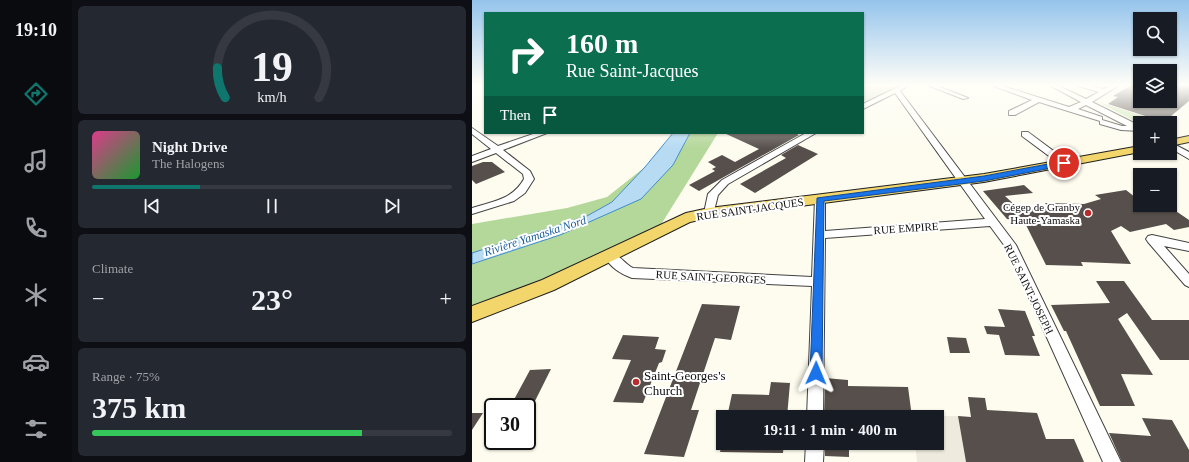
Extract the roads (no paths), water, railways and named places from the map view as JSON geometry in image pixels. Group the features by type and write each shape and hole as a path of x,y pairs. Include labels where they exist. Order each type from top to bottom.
{"main road":[{"path":"1177,142 1189,139"},
{"name":"RUE SAINT-JACQUES","path":"472,314 548,285 678,222 709,212 963,181 1133,150"}],"street":[{"name":"RUE SAINT-JOSEPH","path":"908,107 1012,248 1112,462"},
{"path":"1012,113 1024,107"},
{"path":"1057,107 1068,110 1077,107"},
{"path":"1099,107 1133,125"},
{"path":"1072,109 1126,129 1133,128"},
{"path":"472,130 527,173 529,179 522,191 510,199 472,211"},
{"path":"472,159 540,134"},
{"path":"709,212 713,194 725,182 810,134"},
{"path":"1025,134 1064,163"},
{"path":"1177,148 1189,156"},
{"path":"815,410 820,199"},
{"name":"RUE EMPIRE","path":"819,235 992,222"},
{"path":"1189,247 1152,239 1189,282"},
{"name":"RUE SAINT-GEORGES","path":"610,256 623,269 632,273 818,282"},
{"path":"814,450 814,462"}],"water":[{"name":"Rivière Yamaska Nord","path":"672,134 689,134 673,165 641,199 560,235 472,264 472,253 587,216 612,202 645,167"}],"place":[{"name":"Cégep de Granby Haute-Yamaska","path":"1088,213"},
{"name":"Saint-Georges's Church","path":"636,382"}]}
